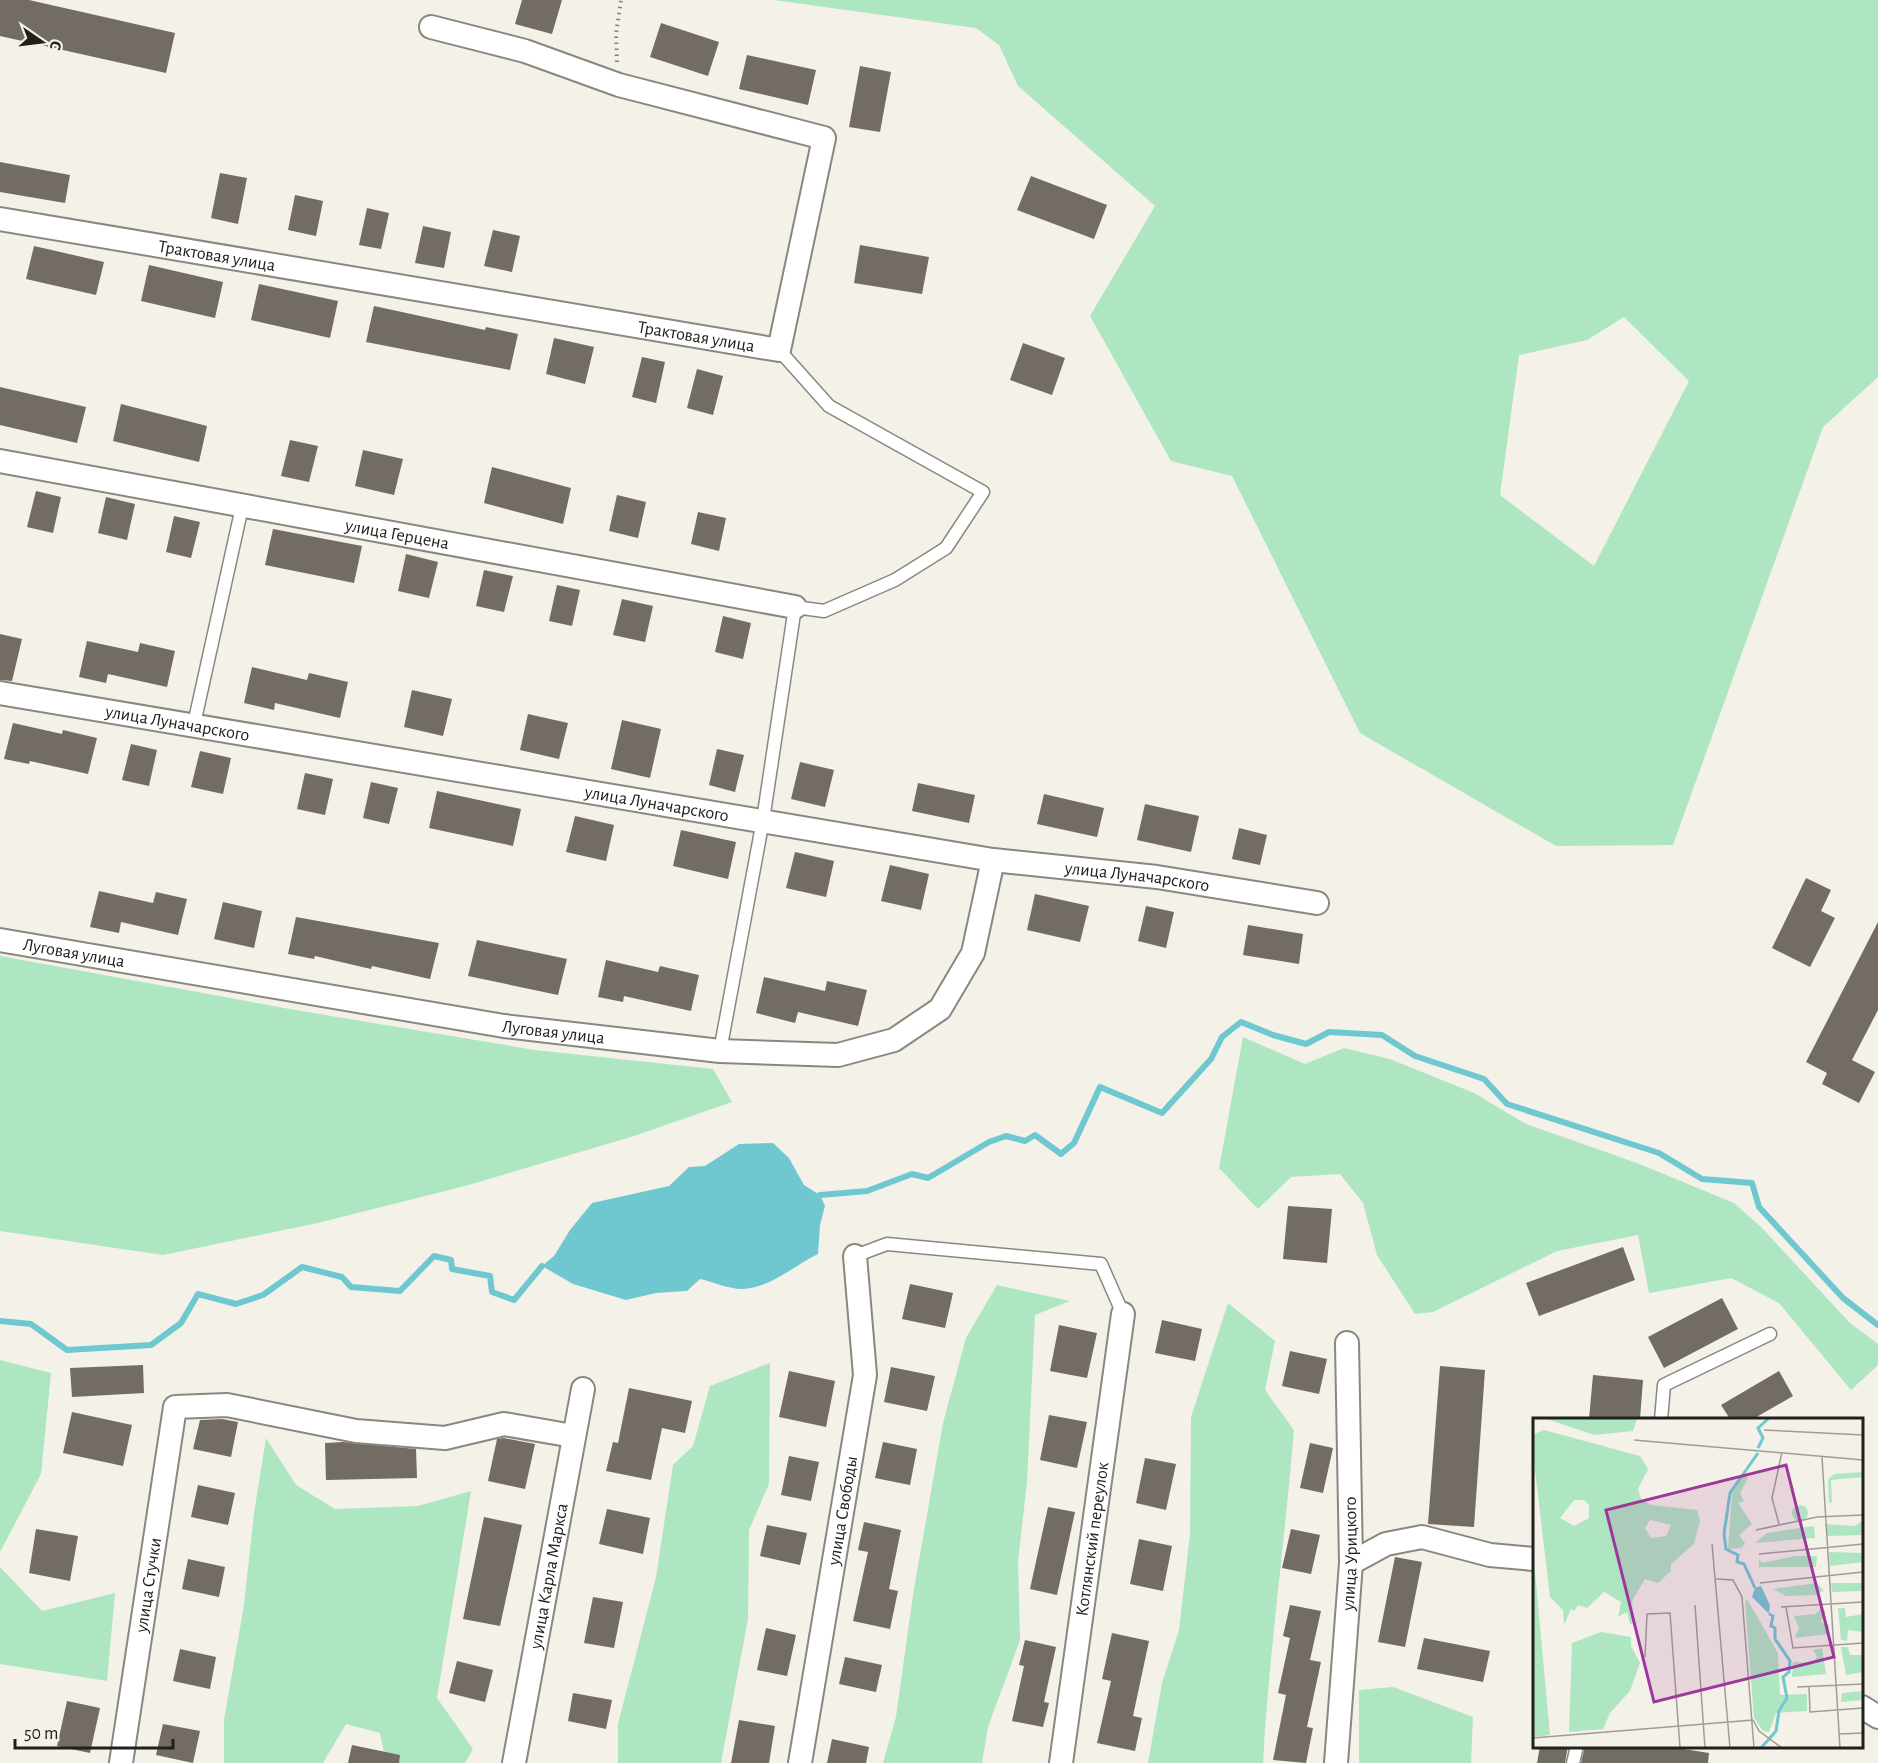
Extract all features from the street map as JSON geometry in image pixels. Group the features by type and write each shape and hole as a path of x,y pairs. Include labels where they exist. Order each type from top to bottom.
{"street":[{"name":"Трактовая улица","path":"0,219 779,350 824,138 619,85 525,51 431,27"},
{"name":"улица Герцена","path":"0,461 795,607"},
{"name":"улица Луначарского","path":"0,693 993,860 1157,877 1317,903"},
{"name":"Луговая улица","path":"0,940 504,1026 720,1051 837,1055 894,1040 940,1009 973,953 993,860"},
{"name":"улица Свободы","path":"800,1763 865,1375 855,1256"},
{"name":"Котлянский переулок","path":"1061,1763 1123,1314"},
{"name":"улица Урицкого","path":"1336,1763 1351,1563 1347,1343"},
{"name":"улица Карла Маркса","path":"514,1763 583,1389"},
{"name":"улица Стучки","path":"121,1763 175,1407 228,1405 356,1431 445,1438 504,1424 573,1436"},
{"path":"1351,1563 1386,1544 1422,1537 1490,1555 1533,1559"},
{"path":"1863,1708 1878,1717"}],"lane":[{"path":"720,1051 763,820 795,607 824,611 895,580 946,548 983,492 829,406 779,350"},
{"path":"194,724 242,507"},
{"path":"855,1256 887,1244 1101,1264 1123,1314"},
{"path":"1661,1418 1664,1385 1770,1334"},
{"path":"1573,1763 1576,1748"}],"path":[{"path":"619,85 616,34 621,0"}],"green space":[{"path":"774,0 1878,0 1878,377 1823,427 1673,845 1556,846 1360,733 1232,476 1171,461 1090,316 1155,206 1018,86 999,45 976,28","holes":["1624,317 1689,381 1594,566 1500,495 1519,355 1587,340"]},
{"path":"0,956 295,1010 535,1050 713,1069 732,1102 631,1137 465,1186 318,1223 163,1255 0,1231"},
{"path":"1243,1037 1305,1064 1344,1048 1390,1059 1474,1093 1526,1124 1637,1163 1734,1203 1762,1228 1850,1323 1878,1344 1878,1365 1851,1390 1779,1303 1731,1278 1649,1293 1638,1235 1557,1251 1433,1312 1415,1314 1377,1255 1363,1203 1340,1174 1291,1177 1258,1209 1219,1168"},
{"path":"997,1285 1070,1301 1035,1315 1027,1482 1018,1561 1020,1640 988,1727 982,1763 883,1763 896,1717 913,1595 943,1423 966,1338"},
{"path":"1228,1303 1275,1341 1265,1390 1294,1430 1263,1763 1148,1763 1162,1683 1179,1630 1190,1534 1191,1417"},
{"path":"0,1360 51,1373 41,1474 0,1552"},
{"path":"770,1363 769,1484 749,1530 748,1619 721,1763 618,1763 618,1724 656,1577 673,1465 693,1446 710,1386"},
{"path":"266,1438 296,1485 335,1509 418,1506 471,1491 437,1698 473,1749 465,1763 386,1763 380,1733 346,1724 323,1763 224,1763 224,1720 244,1605 254,1513"},
{"path":"0,1567 42,1611 115,1593 107,1681 0,1664"},
{"path":"1393,1687 1473,1717 1471,1763 1359,1763 1359,1690"}],"water":[{"path":"773,1143 789,1158 804,1185 820,1195 825,1206 820,1225 818,1254 772,1281 753,1288 737,1289 700,1279 687,1291 656,1293 626,1300 573,1284 542,1266 554,1256 570,1230 592,1203 669,1186 689,1167 705,1166 739,1144"}],"building":[{"path":"0,0 29,0 175,33 166,73 0,36"},
{"path":"522,0 562,0 552,34 515,24"},
{"path":"661,23 719,42 708,76 650,57"},
{"path":"747,55 816,70 808,105 739,89"},
{"path":"860,66 891,72 880,132 849,127"},
{"path":"0,162 70,175 65,203 0,192"},
{"path":"220,173 247,178 238,224 211,218"},
{"path":"1031,176 1107,205 1094,239 1017,210"},
{"path":"295,195 323,201 316,236 288,230"},
{"path":"367,208 389,213 381,249 359,245"},
{"path":"423,226 451,232 444,268 415,263"},
{"path":"493,230 520,236 512,272 484,266"},
{"path":"860,245 929,257 922,294 854,283"},
{"path":"34,246 104,262 96,295 26,279"},
{"path":"149,265 223,282 215,318 141,301"},
{"path":"259,284 338,301 330,338 251,320"},
{"path":"374,306 485,330 486,327 518,334 510,370 366,342"},
{"path":"554,338 594,347 585,384 546,374"},
{"path":"1023,343 1065,358 1052,395 1010,380"},
{"path":"642,357 665,362 656,403 632,397"},
{"path":"697,369 723,376 713,415 687,408"},
{"path":"0,387 86,407 77,443 0,425"},
{"path":"121,404 207,426 199,462 113,441"},
{"path":"290,440 318,446 309,482 281,476"},
{"path":"363,450 403,459 394,495 355,486"},
{"path":"492,467 571,488 563,524 484,503"},
{"path":"36,491 61,497 53,533 27,527"},
{"path":"617,495 646,502 638,538 609,531"},
{"path":"106,497 135,504 127,540 98,533"},
{"path":"698,512 726,518 719,551 691,544"},
{"path":"174,516 200,522 191,558 166,552"},
{"path":"273,529 362,546 354,583 265,565"},
{"path":"406,554 438,562 429,598 398,591"},
{"path":"484,570 513,576 504,612 476,606"},
{"path":"557,585 580,590 572,626 549,621"},
{"path":"622,599 653,606 645,642 613,635"},
{"path":"723,616 751,623 743,659 715,652"},
{"path":"0,634 22,639 12,681 0,680"},
{"path":"87,641 138,652 140,643 175,651 167,687 108,674 106,683 79,677"},
{"path":"252,667 307,680 309,673 348,682 340,718 275,703 274,710 244,703"},
{"path":"412,690 452,699 443,736 404,727"},
{"path":"528,714 568,723 559,759 520,750"},
{"path":"622,720 661,729 650,778 611,769"},
{"path":"13,723 62,734 63,730 97,738 88,774 30,761 29,764 4,759"},
{"path":"131,744 157,750 149,786 122,780"},
{"path":"717,749 744,755 735,792 709,785"},
{"path":"200,751 231,758 223,794 191,787"},
{"path":"800,762 834,770 825,807 791,799"},
{"path":"305,773 333,779 325,815 297,809"},
{"path":"371,782 398,788 389,824 363,818"},
{"path":"918,783 975,795 969,823 912,811"},
{"path":"437,791 521,809 513,846 429,828"},
{"path":"1044,794 1104,808 1097,837 1037,824"},
{"path":"1145,804 1199,816 1191,852 1137,840"},
{"path":"575,816 614,825 606,861 566,852"},
{"path":"1239,828 1267,835 1260,865 1232,859"},
{"path":"681,830 736,842 728,879 673,866"},
{"path":"795,852 834,861 826,897 786,888"},
{"path":"890,865 929,874 921,910 881,901"},
{"path":"1806,878 1831,890 1821,911 1835,918 1810,967 1772,948"},
{"path":"99,891 153,903 156,892 187,899 178,935 121,922 119,933 90,927"},
{"path":"1035,894 1089,906 1080,942 1027,930"},
{"path":"223,902 262,911 254,948 214,939"},
{"path":"1146,906 1174,912 1166,948 1138,941"},
{"path":"296,917 439,943 430,979 372,966 371,969 315,956 314,959 288,954"},
{"path":"1878,922 1878,1010 1852,1060 1875,1072 1859,1103 1822,1084 1827,1073 1806,1062"},
{"path":"1248,925 1303,934 1299,964 1243,955"},
{"path":"477,940 567,959 558,995 468,976"},
{"path":"606,960 658,972 660,966 699,975 691,1011 624,996 623,1002 598,997"},
{"path":"764,977 825,991 827,981 867,990 858,1026 798,1012 795,1023 756,1013"},
{"path":"1288,1206 1332,1209 1327,1263 1283,1259"},
{"path":"1623,1247 1635,1280 1539,1316 1526,1283"},
{"path":"910,1284 953,1293 945,1328 902,1319"},
{"path":"1722,1298 1738,1329 1664,1368 1648,1337"},
{"path":"1162,1320 1202,1329 1195,1361 1155,1353"},
{"path":"1059,1325 1097,1333 1087,1378 1050,1371"},
{"path":"1290,1351 1327,1359 1319,1394 1282,1386"},
{"path":"143,1365 144,1393 72,1397 70,1368"},
{"path":"1440,1366 1485,1370 1474,1527 1428,1524"},
{"path":"891,1367 935,1376 927,1411 884,1402"},
{"path":"789,1371 835,1381 826,1427 779,1417"},
{"path":"1779,1371 1793,1396 1755,1418 1729,1418 1721,1405"},
{"path":"1593,1375 1643,1380 1640,1418 1589,1418"},
{"path":"629,1388 692,1401 685,1433 662,1428 651,1480 606,1471 613,1442 618,1443"},
{"path":"72,1412 132,1425 123,1466 63,1453"},
{"path":"1049,1415 1087,1422 1077,1468 1040,1460"},
{"path":"222,1419 238,1422 231,1457 193,1449 200,1420"},
{"path":"504,1438 535,1444 525,1489 488,1481 497,1439"},
{"path":"343,1442 416,1449 417,1478 326,1480 325,1443"},
{"path":"883,1442 917,1449 910,1485 875,1478"},
{"path":"1310,1443 1333,1448 1323,1493 1300,1488"},
{"path":"789,1456 819,1462 811,1501 781,1495"},
{"path":"1145,1458 1176,1464 1166,1510 1136,1503"},
{"path":"198,1485 235,1493 228,1525 191,1517"},
{"path":"1048,1507 1075,1512 1057,1595 1030,1589"},
{"path":"607,1509 650,1518 643,1554 599,1544"},
{"path":"484,1517 522,1525 500,1626 463,1619"},
{"path":"864,1522 901,1530 889,1589 898,1591 890,1629 853,1621 868,1552 858,1550"},
{"path":"767,1525 807,1533 800,1565 760,1556"},
{"path":"36,1529 78,1536 70,1581 29,1573"},
{"path":"1291,1529 1320,1535 1311,1574 1282,1568"},
{"path":"1139,1539 1172,1546 1163,1591 1130,1584"},
{"path":"1395,1557 1422,1562 1405,1647 1378,1642"},
{"path":"188,1559 225,1567 219,1597 182,1589"},
{"path":"593,1597 623,1602 614,1648 584,1643"},
{"path":"1290,1605 1321,1611 1310,1660 1321,1662 1307,1727 1313,1728 1306,1763 1273,1760 1286,1695 1278,1693 1290,1638 1283,1636"},
{"path":"766,1628 796,1635 787,1676 757,1670"},
{"path":"1112,1633 1149,1641 1133,1716 1142,1718 1135,1751 1097,1743 1111,1681 1102,1679"},
{"path":"1424,1638 1490,1651 1483,1682 1417,1669"},
{"path":"1025,1640 1056,1647 1044,1702 1049,1703 1043,1727 1012,1721 1024,1666 1019,1665"},
{"path":"180,1649 216,1657 210,1689 173,1681"},
{"path":"845,1657 882,1665 876,1692 839,1684"},
{"path":"457,1661 493,1670 485,1702 449,1693"},
{"path":"573,1693 612,1700 606,1729 568,1721"},
{"path":"67,1701 100,1708 90,1753 57,1746"},
{"path":"739,1720 775,1726 769,1763 731,1763"},
{"path":"163,1724 200,1731 193,1763 156,1755"},
{"path":"832,1739 869,1747 866,1763 827,1763"},
{"path":"352,1745 400,1755 399,1763 348,1763"},
{"path":"1540,1748 1568,1748 1565,1763 1537,1763"},
{"path":"1585,1748 1678,1748 1709,1753 1708,1763 1581,1763"}],"waterway":[{"path":"820,1195 867,1191 912,1174 928,1178 989,1142 1006,1136 1025,1141 1035,1135 1061,1154 1074,1143 1100,1087 1162,1113 1211,1059 1222,1037 1241,1022 1273,1035 1306,1044 1329,1032 1382,1035 1415,1056 1484,1079 1507,1104 1659,1153 1702,1179 1752,1183 1759,1207 1843,1298 1878,1325"},
{"path":"0,1321 31,1324 67,1350 151,1345 181,1323 198,1294 236,1304 263,1295 302,1267 342,1277 351,1287 400,1291 434,1256 451,1260 452,1269 490,1276 492,1292 514,1300 542,1266"}]}
